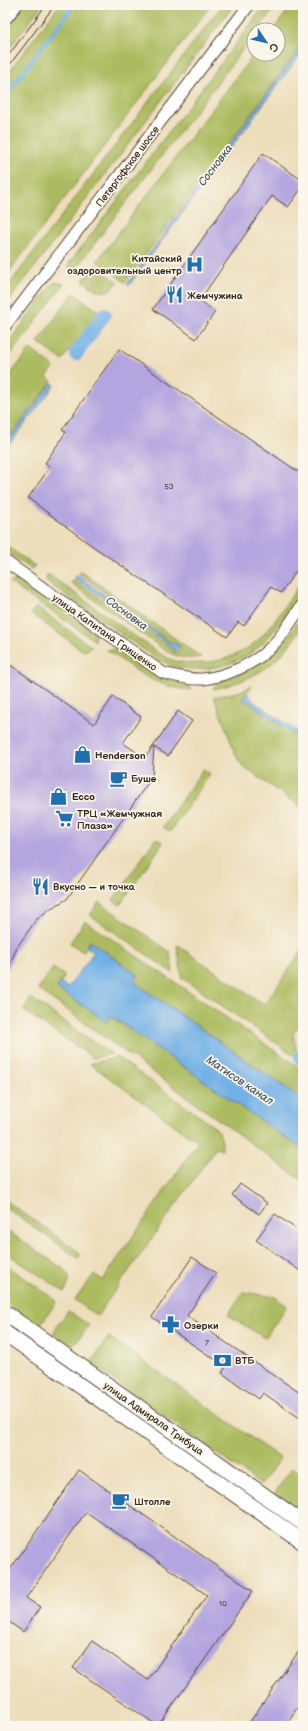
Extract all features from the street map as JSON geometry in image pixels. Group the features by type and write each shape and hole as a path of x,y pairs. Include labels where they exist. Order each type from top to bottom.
{"main road":[{"path":"5,15 13,5"}],"street":[{"name":"Петергофское шоссе","path":"5,326 249,5"},
{"name":"улица Капитана Грищенко","path":"5,561 163,673 180,677 202,679 245,666 261,656 282,635 303,604"},
{"name":"улица Адмирала Трибуца","path":"5,1313 303,1523"},
{"name":"улица Адмирала Трибуца","path":"5,1333 303,1542"}],"green space":[{"path":"24,5 42,5 5,54 5,29"},
{"path":"59,5 211,5 5,277 5,77"},
{"path":"222,5 234,5 5,306 5,290"},
{"path":"265,5 277,5 264,22 252,22"},
{"path":"292,5 303,5 303,44 125,282 97,261 248,62 286,62 286,22 279,22"},
{"path":"246,30 246,45 72,273 68,265"},
{"path":"94,265 118,282 114,287 105,292 97,290 83,281"},
{"path":"54,282 64,284 5,362 5,347"},
{"path":"73,293 103,314 75,353 70,350 62,360 38,342"},
{"path":"30,349 54,367 47,377 52,381 5,443 5,382"},
{"path":"5,545 35,566 31,569 5,551"},
{"path":"80,572 201,657 181,657 163,649 71,583 74,580 167,645 176,653 181,646 170,642 79,573"},
{"path":"48,574 160,654 175,661 191,663 213,662 245,650 262,636 273,623 303,579 303,585 297,599 275,630 255,650 232,663 219,667 194,669 181,668 157,659 46,581"},
{"path":"20,580 94,633 95,641 10,583 12,581"},
{"path":"36,607 92,647 85,651 82,650 31,614"},
{"path":"303,615 302,624 298,633 276,660 257,674 247,679 213,689 217,682 246,671 267,658 276,650"},
{"path":"116,649 157,676 186,684 192,690 167,686 146,677 107,650"},
{"path":"252,686 242,699 250,703 303,741 303,808 243,767 235,753 214,697 238,692"},
{"path":"203,769 210,774 170,832 163,827"},
{"path":"156,838 163,843 120,905 113,900"},
{"path":"99,902 170,952 173,973 90,915"},
{"path":"85,921 303,1070 303,1100 134,982 138,975 90,941 83,952 70,943"},
{"path":"177,945 264,1005 303,949 303,1020 293,1034 298,1058 182,978"},
{"path":"53,968 65,976 57,988 107,1022 111,1016 303,1150 303,1181 38,989"},
{"path":"31,998 112,1054 93,1058 23,1010"},
{"path":"117,1057 217,1129 220,1134 222,1150 216,1148 97,1316 75,1300 94,1274 103,1280 198,1142 90,1064"},
{"path":"5,1200 79,1252 80,1256 78,1258 5,1207"},
{"path":"5,1229 65,1270 69,1281 64,1292 5,1252"},
{"path":"5,1264 57,1301 39,1327 5,1303"},
{"path":"243,1292 275,1297 287,1306 265,1338 228,1315"},
{"path":"68,1311 89,1325 69,1350 52,1338 56,1328"},
{"path":"109,1337 280,1458 261,1485 90,1363"},
{"path":"292,1468 303,1475 303,1513 274,1494"}],"water":[{"path":"303,45 303,51 129,285 127,284"},
{"path":"52,383 54,386 5,450 5,445"},
{"path":"77,575 169,642 177,644 179,647 175,651 168,644 75,578"},
{"path":"247,693 253,701 303,735 303,741 250,703 242,700"},
{"name":"Матисов канал","path":"90,941 138,975 134,982 303,1100 303,1150 111,1016 107,1022 57,988 60,983 68,988 94,952 87,947"}],"building":[{"path":"263,153 303,181 303,186 288,207 272,196 199,301 215,312 196,339 153,309"},
{"path":"119,349 303,475 303,561 281,593 271,587 244,626 238,622 227,637 91,545 28,498 50,467 45,463 66,432 62,430"},
{"name":"ТРЦ «Жемчужная Плаза»","path":"5,665 12,666 94,724 113,697 141,717 123,743 145,758 178,711 192,721 168,756 154,747 152,777 67,899 48,910 36,920 17,947 5,976"},
{"path":"240,1184 267,1203 259,1214 232,1195"},
{"path":"275,1214 303,1234 303,1273 256,1240"},
{"path":"192,1257 216,1273 187,1316 303,1395 303,1420 263,1393 259,1399 222,1373 226,1367 152,1317"},
{"path":"79,1470 253,1591 158,1726 73,1668 92,1641 148,1680 207,1595 86,1512 26,1598 40,1607 23,1632 5,1619 5,1577"},
{"path":"303,1645 303,1699 285,1726 247,1726"}],"waterway":[{"path":"5,96 74,5"},
{"name":"Сосновка","path":"76,354 104,315"}],"tram line":[{"path":"5,60 46,5"},
{"path":"5,71 55,5"}],"place":[{"name":"Китайский оздоровительный центр","path":"195,264"},
{"name":"Жемчужина","path":"174,295"},
{"name":"Henderson","path":"82,755"},
{"name":"Буше","path":"118,778"},
{"name":"Ecco","path":"59,796"},
{"name":"ТРЦ «Жемчужная Плаза»","path":"64,819"},
{"name":"Вкусно — и точка","path":"40,886"},
{"name":"Озерки","path":"171,1325"},
{"name":"ВТБ","path":"222,1360"},
{"name":"Штолле","path":"121,1501"}]}
